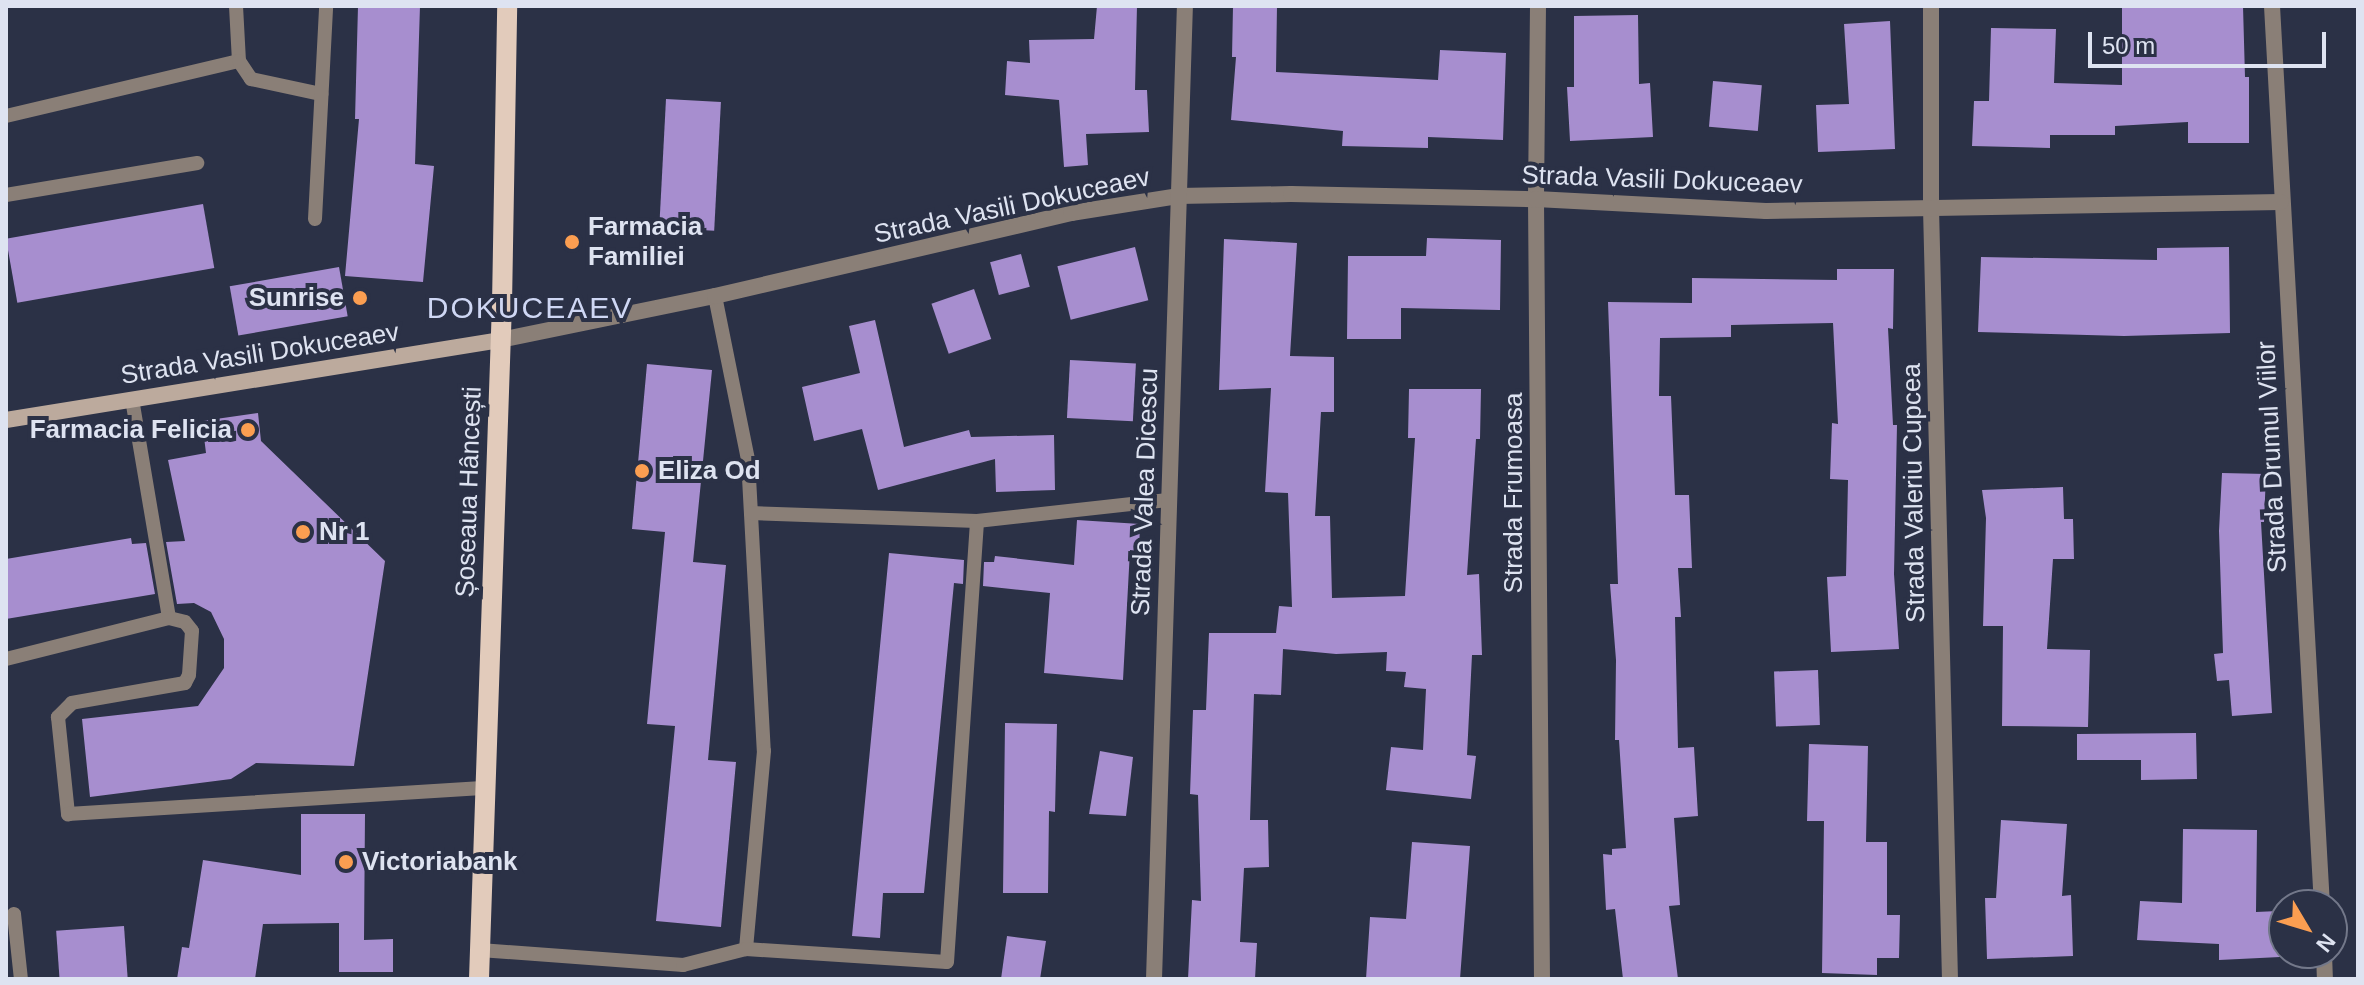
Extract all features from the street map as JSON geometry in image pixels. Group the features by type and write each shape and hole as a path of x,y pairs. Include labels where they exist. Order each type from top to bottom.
{"main road":[{"name":"Șoseaua Hâncești","path":"479,979 500,340 507,6"},
{"name":"Strada Vasili Dokuceaev","path":"6,420 500,340"}],"street":[{"name":"Strada Valea Dicescu","path":"1154,979 1185,6"},
{"name":"Strada Frumoasa","path":"1538,6 1536,199 1542,979"},
{"name":"Strada Valeriu Cupcea","path":"1931,6 1931,208 1950,979"},
{"name":"Strada Drumul Viilor","path":"2272,6 2321,889"},
{"name":"Strada Vasili Dokuceaev","path":"500,340 715,296 1071,213 1178,196 1291,194 1536,199 1766,211 2281,202"}],"lane":[{"path":"236,6 239,61 251,79 321,94"},
{"path":"315,219 326,6"},
{"path":"6,116 239,61"},
{"path":"6,195 197,163"},
{"path":"715,296 748,459 764,751 746,949"},
{"path":"132,399 169,618"},
{"path":"751,513 977,521 1168,500"},
{"path":"947,979 977,521"},
{"path":"6,659 169,618 185,622 192,631 189,675 185,683 72,703 58,717 68,814 486,788"},
{"path":"14,914 21,979"},
{"path":"480,950 683,965 746,949 947,962"}],"building":[{"path":"358,6 420,6 415,164 434,166 423,282 345,276 359,119 355,119"},
{"path":"1097,6 1137,6 1135,90 1147,90 1149,132 1086,134 1088,165 1064,167 1059,100 1005,95 1007,61 1030,63 1029,40 1094,39"},
{"path":"1233,6 1277,6 1276,72 1438,80 1440,50 1506,53 1503,140 1428,137 1428,148 1342,146 1343,131 1231,120 1236,57 1232,57"},
{"path":"2122,6 2243,6 2245,77 2249,77 2249,143 2188,143 2188,122 2115,126 2115,135 2050,135 2050,148 1972,146 1974,101 1989,101 1991,28 2056,29 2054,83 2122,85"},
{"path":"1638,15 1639,84 1650,83 1653,137 1570,141 1567,87 1574,87 1574,16"},
{"path":"1890,21 1895,149 1818,152 1816,105 1849,104 1844,24"},
{"path":"1713,81 1762,85 1758,131 1709,127"},
{"path":"666,99 721,102 714,231 659,228"},
{"path":"203,204 214,268 17,303 6,239"},
{"path":"1427,238 1501,240 1500,310 1401,308 1401,339 1347,339 1348,256 1426,256"},
{"path":"1224,239 1297,243 1290,356 1334,357 1334,412 1321,412 1315,516 1330,516 1332,598 1405,596 1415,438 1408,438 1409,389 1481,389 1480,439 1476,439 1467,575 1479,574 1482,655 1472,655 1467,755 1476,756 1471,799 1386,790 1391,747 1423,750 1426,689 1404,687 1406,672 1386,671 1387,652 1336,654 1283,649 1281,695 1254,694 1250,820 1268,820 1269,867 1244,868 1240,942 1257,943 1255,979 1188,979 1192,900 1201,901 1198,795 1190,794 1193,710 1206,710 1209,633 1276,633 1279,606 1292,607 1288,493 1265,492 1271,388 1219,390"},
{"path":"1135,247 1148,300 1071,320 1057,266"},
{"path":"2229,247 2230,333 2124,336 1978,332 1981,257 2157,260 2157,248"},
{"path":"1021,254 1030,287 999,295 990,262"},
{"path":"339,267 348,316 238,336 230,286"},
{"path":"1837,269 1894,269 1893,329 1888,328 1893,425 1897,425 1894,574 1899,649 1831,652 1827,577 1846,576 1848,480 1830,479 1832,423 1838,424 1833,323 1731,325 1731,337 1660,338 1659,396 1671,396 1675,495 1689,495 1692,568 1678,568 1681,617 1675,617 1678,748 1694,747 1698,816 1674,818 1680,905 1669,906 1678,979 1623,979 1615,909 1606,910 1603,854 1612,855 1612,849 1626,848 1619,740 1615,740 1616,660 1610,584 1618,584 1608,302 1692,303 1692,278 1837,280"},
{"path":"974,289 991,339 949,354 931,304"},
{"path":"875,320 904,447 969,430 971,437 1054,435 1055,490 996,492 995,459 878,490 862,429 814,441 802,387 860,373 849,326"},
{"path":"1070,360 1136,363 1133,421 1067,418"},
{"path":"647,364 712,370 693,562 726,565 708,760 736,762 721,927 656,921 675,726 647,724 665,532 632,529"},
{"path":"258,413 261,441 385,561 354,766 256,763 231,779 90,797 82,719 198,706 224,668 224,639 211,612 194,603 177,604 166,542 185,541 168,460 206,453 202,421"},
{"path":"2222,473 2266,474 2264,522 2261,522 2272,713 2232,716 2229,680 2217,681 2214,654 2223,653 2219,531"},
{"path":"2063,487 2064,519 2073,519 2074,559 2053,559 2047,649 2090,650 2088,727 2002,726 2003,626 1983,626 1986,518 1982,490"},
{"path":"1077,520 1140,524 1139,551 1130,550 1123,680 1044,673 1050,593 983,586 984,562 994,562 995,556 1074,565"},
{"path":"131,538 132,544 146,543 155,594 6,619 6,559"},
{"path":"889,553 964,560 963,584 954,583 924,893 883,893 880,938 852,936"},
{"path":"1818,670 1820,725 1776,727 1774,672"},
{"path":"1005,723 1057,724 1055,812 1049,811 1048,893 1003,893"},
{"path":"2196,733 2197,779 2141,780 2141,760 2077,760 2077,734"},
{"path":"1809,744 1868,746 1866,842 1887,842 1887,915 1900,915 1899,958 1877,958 1877,975 1822,973 1824,821 1807,821"},
{"path":"1100,751 1133,757 1126,816 1089,814"},
{"path":"301,814 365,814 364,940 393,939 393,972 339,972 339,923 263,924 255,979 177,979 182,947 189,948 203,860 301,875"},
{"path":"2001,820 2067,824 2062,896 2071,895 2073,956 1987,959 1985,898 1996,898"},
{"path":"2183,829 2257,830 2256,912 2268,911 2268,958 2219,960 2219,944 2137,940 2140,901 2182,903"},
{"path":"1412,842 1470,846 1460,979 1366,979 1370,917 1406,919"},
{"path":"124,926 128,979 60,979 56,931"},
{"path":"1007,936 1046,941 1040,979 1001,979"}],"place":[{"name":"Farmacia Familiei","path":"572,242"},
{"name":"Sunrise","path":"360,298"},
{"name":"Farmacia Felicia","path":"248,430"},
{"name":"Eliza Od","path":"642,471"},
{"name":"Nr 1","path":"303,532"},
{"name":"Victoriabank","path":"346,862"}],"district":[{"name":"DOKUCEAEV","path":"530,308"}]}
